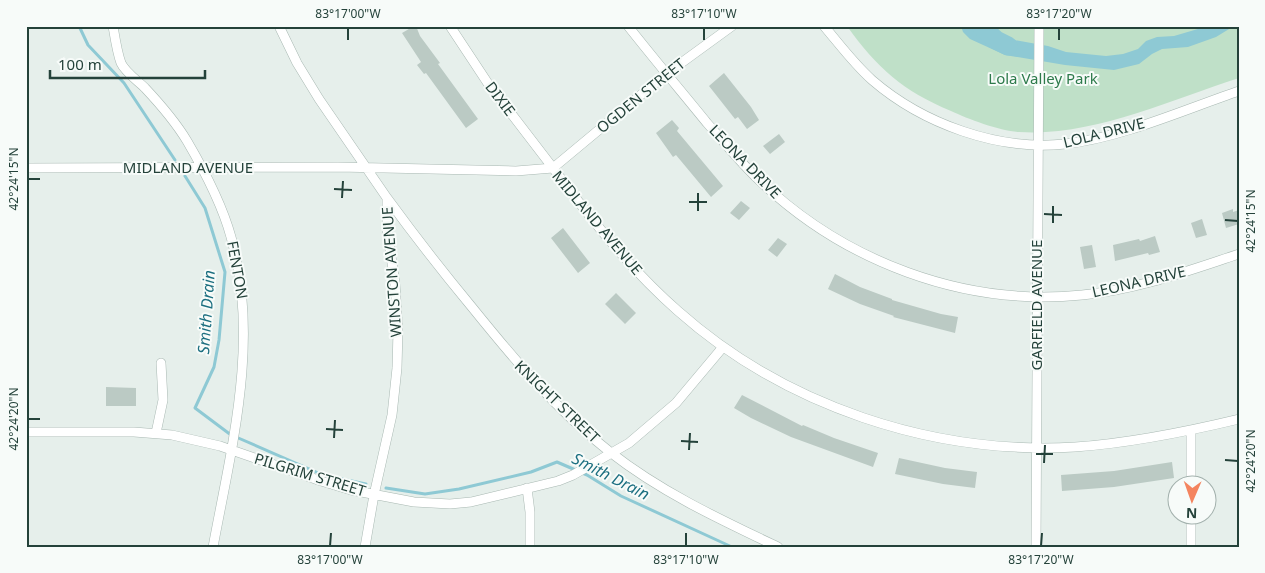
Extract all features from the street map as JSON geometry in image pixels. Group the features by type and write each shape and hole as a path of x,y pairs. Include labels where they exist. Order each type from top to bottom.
{"street":[{"name":"FENTON","path":"113,26 122,64 176,124 201,168 231,235 238,266 243,297 243,362 231,451 213,547"},
{"name":"WINSTON AVENUE","path":"279,26 297,63 319,99 387,198 387,230 395,283 398,330 397,368 392,415 374,495 365,547"},
{"name":"DIXIE","path":"450,26 486,82 553,168"},
{"name":"LEONA DRIVE","path":"628,26 666,74 757,179 795,212 836,240 882,263 937,282 993,294 1082,296 1154,281 1239,254"},
{"name":"OGDEN STREET","path":"553,168 666,74 732,26"},
{"name":"LOLA DRIVE","path":"824,26 852,61 871,79 909,106 971,133 1006,142 1039,145 1066,144 1116,133 1239,91"},
{"name":"GARFIELD AVENUE","path":"1036,547 1039,31"},
{"name":"MIDLAND AVENUE","path":"26,168 366,168 516,171 553,168 607,238 634,268 677,310 723,347 763,372 799,392 838,409 880,424 919,434 960,442 1036,448 1114,443 1152,438 1239,419"},
{"name":"KNIGHT STREET","path":"387,198 420,243 507,352 552,400 594,439 674,496 778,547"},
{"name":"PILGRIM STREET","path":"26,432 156,434 185,437 251,456 320,481 374,495 414,502 450,504 487,500 573,476 629,443 676,403 723,347"},
{"path":"156,434 164,400 161,363"},
{"path":"1191,430 1192,476"},
{"path":"527,488 530,512 530,547"},
{"path":"1191,547 1192,526"}],"green space":[{"name":"Lola Valley Park","path":"847,26 1239,26 1239,78 1102,123 1047,132 1011,131 984,124 958,114 919,95 892,77 880,66"}],"water":[{"path":"961,26 976,26 978,29 997,37 1048,46 1066,52 1106,56 1123,54 1138,49 1146,41 1157,37 1174,36 1208,26 1234,26 1216,37 1188,47 1162,49 1139,64 1114,70 1065,65 1005,55 970,39 963,32"}],"building":[{"path":"416,26 420,36 440,63 438,64 478,119 466,128 426,73 424,74 417,65 421,62 402,33"},
{"path":"724,73 759,120 747,129 738,117 735,119 709,86"},
{"path":"672,120 679,128 677,131 723,186 711,197 676,155 673,157 656,133"},
{"path":"779,134 785,142 770,154 763,146"},
{"path":"741,201 750,208 739,220 730,213"},
{"path":"1233,209 1233,212 1239,210 1239,224 1226,228 1222,213"},
{"path":"1202,219 1207,235 1196,238 1191,223"},
{"path":"563,228 590,263 578,273 551,238"},
{"path":"1155,236 1160,252 1115,261 1113,245 1139,239 1140,241"},
{"path":"778,238 787,244 777,257 768,250"},
{"path":"1092,245 1096,267 1084,269 1080,247"},
{"path":"835,274 892,300 958,317 955,333 893,317 828,289"},
{"path":"616,293 636,313 625,324 605,304"},
{"path":"106,387 136,388 136,406 106,406"},
{"path":"742,395 802,426 878,453 873,467 791,437 751,418 734,408"},
{"path":"899,458 945,468 977,472 975,488 943,484 895,474"},
{"path":"1172,462 1174,476 1168,476 1168,479 1114,487 1062,491 1061,475 1114,471"}],"waterway":[{"name":"Smith Drain","path":"79,26 88,45 124,83 175,160"},
{"path":"981,26 996,40 1008,46"},
{"name":"Smith Drain","path":"185,176 205,208 225,272 219,340 214,367 195,408 231,435"},
{"name":"Smith Drain","path":"236,437 323,475 366,484"},
{"name":"Smith Drain","path":"386,488 425,494 459,489 531,472 557,462 587,475 621,496 732,547"}]}
